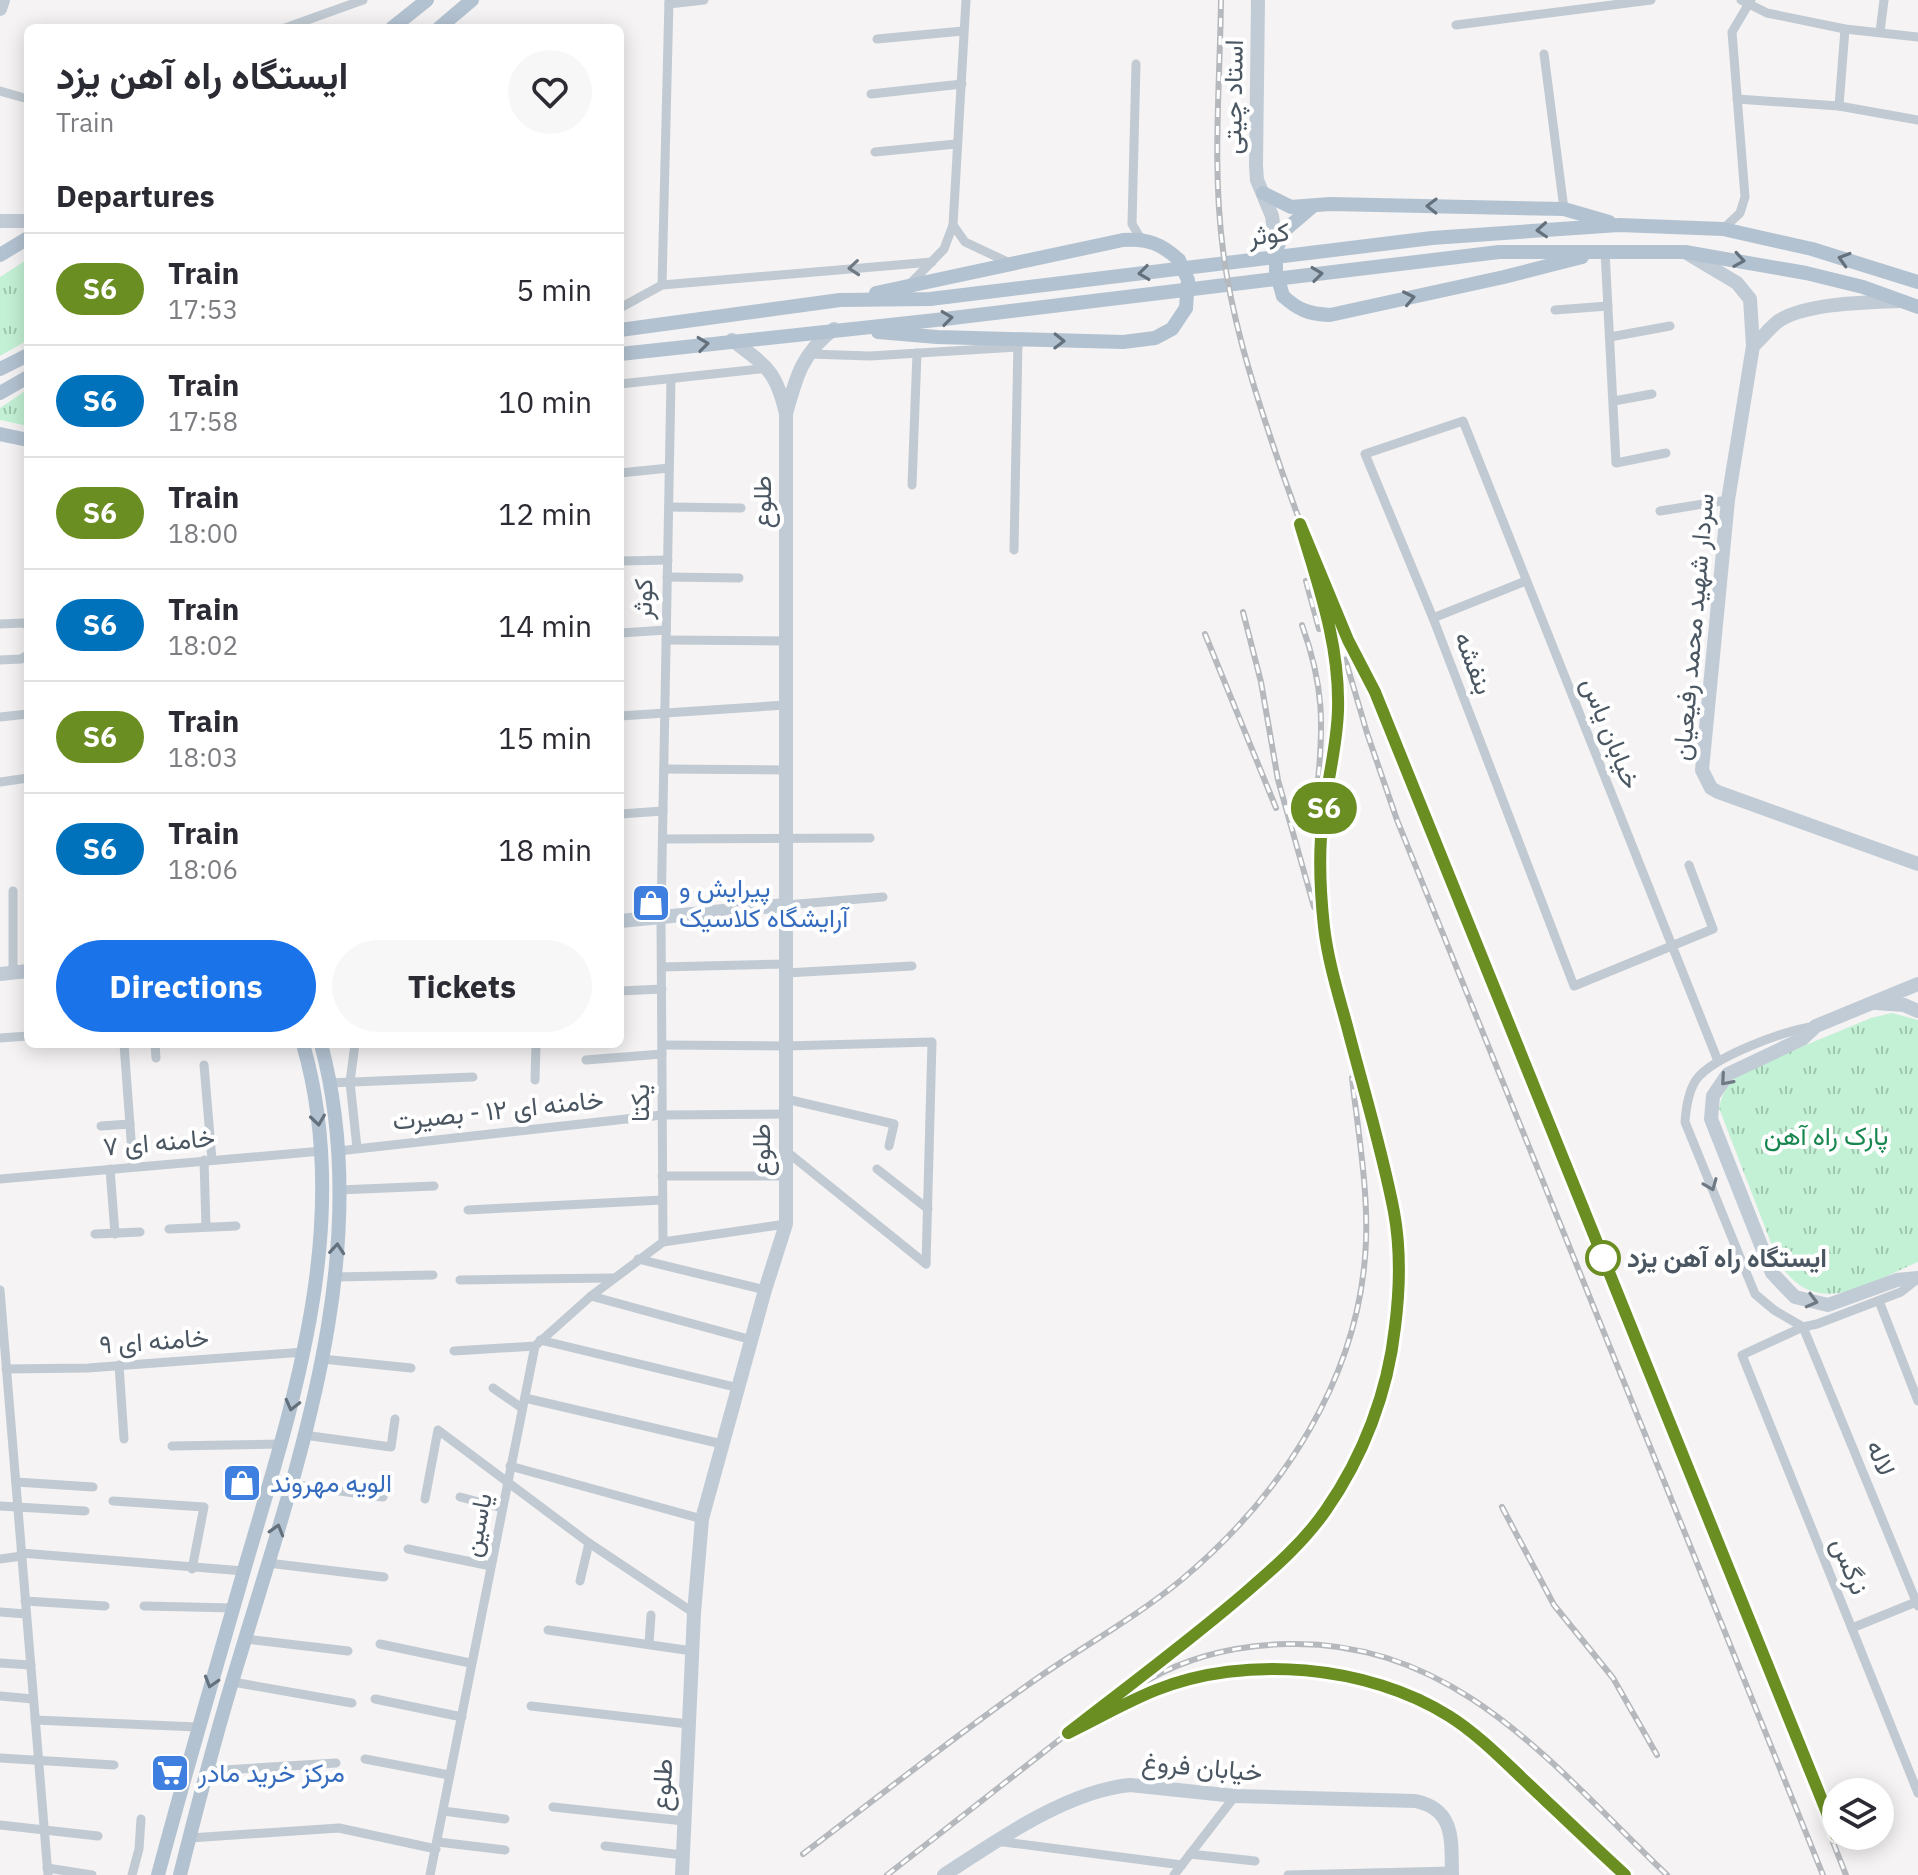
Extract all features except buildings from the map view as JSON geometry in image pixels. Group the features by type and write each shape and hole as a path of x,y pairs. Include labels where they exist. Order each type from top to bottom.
{"main road":[{"path":"397,24 427,0"},
{"path":"444,24 472,0"},
{"path":"1263,193 1291,207 1330,204 1564,209 1619,225"},
{"path":"1313,206 1294,220 1276,248 1276,272 1283,296 1296,308 1311,315 1330,315 1504,277 1605,251"},
{"name":"کوثر","path":"624,329 840,300 930,299 1432,238 1619,225 1723,229 1812,249 1918,282"},
{"path":"838,329 1018,343 1123,342 1155,338 1172,329 1186,308 1188,280 1179,260 1162,246 1141,239 840,300"},
{"path":"0,255 24,240"},
{"name":"کوثر","path":"624,354 936,320 1499,252 1685,252 1806,273 1918,307"},
{"path":"0,369 24,357"},
{"path":"0,393 24,379"},
{"path":"3,437 24,440"},
{"path":"158,1875 197,1727 281,1444 304,1352 321,1243 322,1151 304,1048"},
{"path":"180,1875 304,1435 322,1359 334,1277 339,1190 338,1151 322,1048"},
{"path":"220,1653 239,1658"}],"street":[{"path":"0,9 3,0"},
{"path":"296,24 363,0"},
{"path":"662,285 669,2 704,0"},
{"path":"908,287 944,249 953,225 966,0"},
{"name":"استاد چیتی","path":"1258,0 1257,180 1272,216 1276,248"},
{"path":"1456,25 1651,0"},
{"path":"1880,32 1884,0"},
{"path":"1723,229 1740,213 1745,197 1732,32 1747,1 1767,13 1845,29 1918,37"},
{"path":"1839,106 1845,29"},
{"path":"877,39 963,31"},
{"path":"1544,54 1564,209"},
{"path":"1136,64 1132,224 1141,239"},
{"path":"871,94 962,84"},
{"path":"0,91 24,98"},
{"path":"1737,99 1839,106 1918,120"},
{"path":"875,152 956,144"},
{"path":"0,221 24,221"},
{"path":"953,225 965,242 1012,264"},
{"path":"1605,251 1616,463 1666,453"},
{"name":"سردار شهید محمد رفیعیان","path":"1685,252 1737,283 1750,299 1753,346 1728,500 1702,770 1705,779 1718,792 1918,864"},
{"path":"624,306 662,285 932,262"},
{"path":"1753,346 1778,321 1810,310 1859,302 1903,301"},
{"path":"1555,310 1608,306"},
{"path":"1610,337 1670,326"},
{"path":"786,414 798,369 818,341 838,329"},
{"path":"732,340 769,368 780,388 786,414"},
{"path":"809,354 870,356 1018,343 1014,550"},
{"path":"912,485 917,353"},
{"path":"624,384 769,368"},
{"name":"کوثر","path":"661,916 671,379"},
{"path":"1614,401 1652,394"},
{"name":"طلوع","path":"682,1875 694,1613 702,1519 786,1224 786,414"},
{"name":"خیابان یاس","path":"1463,421 1718,1061"},
{"name":"بنفشه","path":"1463,421 1365,454 1433,618 1574,986 1672,947"},
{"path":"624,473 669,468"},
{"path":"1660,511 1728,500"},
{"path":"669,507 741,508"},
{"path":"624,561 668,560"},
{"path":"667,577 739,578"},
{"path":"1433,618 1526,581"},
{"path":"0,624 24,623"},
{"path":"624,633 786,641"},
{"path":"0,660 24,657"},
{"path":"624,716 786,705"},
{"path":"0,717 24,714"},
{"path":"664,769 786,770"},
{"path":"0,782 24,779"},
{"path":"624,814 663,811"},
{"path":"663,839 870,838"},
{"path":"1672,947 1713,929 1689,865"},
{"path":"13,891 14,973"},
{"path":"624,921 883,897"},
{"name":"یکتا","path":"661,916 663,1242"},
{"path":"662,967 912,966"},
{"path":"1918,984 1816,1026 1794,1029 1718,1061 1696,1080 1689,1095 1685,1122 1755,1294 1774,1310 1803,1327 1817,1324 1901,1292 1918,1278"},
{"path":"624,991 662,989"},
{"path":"1867,1003 1904,1005 1918,1011"},
{"path":"1816,1026 1802,1039 1728,1074 1713,1096 1711,1119 1767,1262 1772,1273 1795,1297 1828,1305 1897,1280 1918,1278"},
{"path":"0,1038 24,1036"},
{"path":"586,1060 662,1049 932,1042 926,1264 786,1151"},
{"path":"124,1048 133,1166"},
{"path":"155,1048 156,1058"},
{"path":"354,1048 350,1082 357,1148"},
{"path":"535,1080 536,1048"},
{"path":"204,1065 208,1160 206,1227"},
{"path":"329,1083 473,1077"},
{"name":"خامنه ای ۱۲ - بصیرت","path":"338,1151 662,1115 786,1106 894,1124 889,1146"},
{"path":"101,1126 130,1124"},
{"name":"خامنه ای ۷","path":"0,1179 322,1151"},
{"path":"110,1169 115,1234"},
{"path":"877,1169 928,1209"},
{"path":"662,1176 785,1176"},
{"path":"339,1190 434,1186"},
{"path":"468,1210 662,1200"},
{"path":"538,1343 613,1278 663,1242 786,1224"},
{"path":"169,1229 236,1226"},
{"path":"95,1234 140,1232"},
{"path":"638,1259 765,1290"},
{"path":"334,1277 433,1275"},
{"path":"460,1280 613,1278"},
{"path":"0,1290 48,1872 92,1875"},
{"path":"591,1296 752,1340"},
{"path":"1879,1301 1918,1401"},
{"name":"نرگس","path":"1803,1327 1742,1355 1918,1793"},
{"name":"لاله","path":"1803,1327 1917,1604"},
{"path":"454,1351 538,1343 739,1388"},
{"name":"یاسین","path":"430,1875 470,1663 538,1343"},
{"name":"خامنه ای ۹","path":"6,1369 119,1365 304,1352"},
{"path":"322,1359 411,1368"},
{"path":"119,1365 124,1439"},
{"path":"493,1388 524,1403 722,1444"},
{"path":"304,1435 391,1447 395,1419"},
{"path":"425,1499 438,1430 589,1543 694,1613"},
{"path":"172,1446 281,1444"},
{"path":"510,1466 702,1519"},
{"path":"16,1482 93,1487"},
{"path":"290,1484 383,1497"},
{"path":"460,1497 502,1508"},
{"path":"113,1501 204,1507 192,1569"},
{"path":"0,1506 85,1511"},
{"path":"580,1581 589,1543"},
{"path":"408,1549 491,1566"},
{"path":"0,1559 22,1554 244,1571"},
{"path":"268,1563 384,1577"},
{"path":"25,1601 105,1606"},
{"path":"1852,1628 1917,1604"},
{"path":"144,1606 234,1608"},
{"path":"0,1612 26,1614"},
{"path":"649,1644 651,1615"},
{"path":"548,1630 692,1651"},
{"path":"246,1639 348,1651"},
{"path":"380,1644 470,1663"},
{"path":"0,1663 31,1665"},
{"path":"233,1682 352,1703"},
{"path":"0,1696 33,1699"},
{"path":"375,1699 462,1717"},
{"path":"531,1706 688,1724"},
{"path":"35,1720 197,1727"},
{"path":"0,1758 114,1765"},
{"path":"365,1759 449,1775"},
{"path":"208,1771 336,1763"},
{"name":"خیابان فروغ","path":"944,1875 996,1841 1049,1813 1113,1787 1130,1785 1235,1796 1415,1801 1429,1804 1447,1822 1452,1873"},
{"path":"1174,1875 1235,1796"},
{"path":"553,1807 684,1821"},
{"path":"443,1811 505,1819"},
{"path":"132,1875 139,1849 141,1819"},
{"path":"0,1825 98,1836"},
{"path":"190,1838 339,1828 437,1845 505,1850"},
{"path":"996,1841 1182,1865"},
{"path":"605,1846 683,1855"},
{"path":"1190,1854 1255,1861"},
{"path":"1288,1875 1452,1873"}],"green space":[{"path":"24,262 24,342 0,356 0,277"},
{"path":"24,392 24,425 0,420 0,408"},
{"name":"پارک راه آهن","path":"1892,1013 1918,1020 1918,1262 1843,1292 1825,1294 1808,1290 1793,1279 1778,1261 1719,1108 1721,1101 1730,1084 1750,1068 1871,1018"}],"railway":[{"path":"1221,0 1217,156 1223,250 1242,343 1280,466 1317,565 1375,692 1822,1800"},
{"path":"1306,581 1319,629"},
{"path":"887,1875 1252,1588 1322,1515 1341,1488 1371,1425 1383,1390 1397,1320 1400,1253 1389,1177 1335,990 1323,925 1319,882 1320,840 1334,758 1339,702 1337,664 1326,609"},
{"path":"1243,612 1261,682 1278,780 1314,907"},
{"path":"1302,625 1315,667 1320,706 1317,790"},
{"path":"1205,634 1276,808"},
{"path":"1342,648 1397,820 1823,1875"},
{"path":"803,1854 997,1707 1180,1581 1251,1512 1282,1472 1332,1386 1349,1340 1361,1291 1366,1200 1352,1078"},
{"path":"1502,1507 1554,1605 1613,1678 1657,1755"},
{"path":"1148,1680 1198,1658 1270,1645 1348,1648 1403,1663 1453,1687 1499,1718 1584,1793 1667,1875"},
{"path":"1100,1717 1155,1690 1189,1679 1227,1672 1265,1669 1305,1671 1344,1676 1382,1686 1417,1699 1467,1729 1625,1875"},
{"path":"1836,1850 1846,1875"}],"train":[{"name":"S6","path":"1625,1875 1493,1751 1450,1716 1406,1693 1358,1678 1306,1671 1249,1670 1202,1677 1157,1689 1068,1733 1217,1616 1283,1559 1324,1513 1348,1474 1386,1382 1399,1295 1400,1253 1385,1169 1327,953 1319,873 1323,813 1337,736 1336,655 1332,630 1300,524 1348,640 1375,692 1822,1800"}],"place":[{"name":"پیرایش و آرایشگاه کلاسیک","path":"651,903"},
{"name":"ایستگاه راه آهن یزد","path":"1603,1258"},
{"name":"الویه مهروند","path":"242,1483"},
{"name":"مرکز خرید مادر","path":"170,1773"}]}
